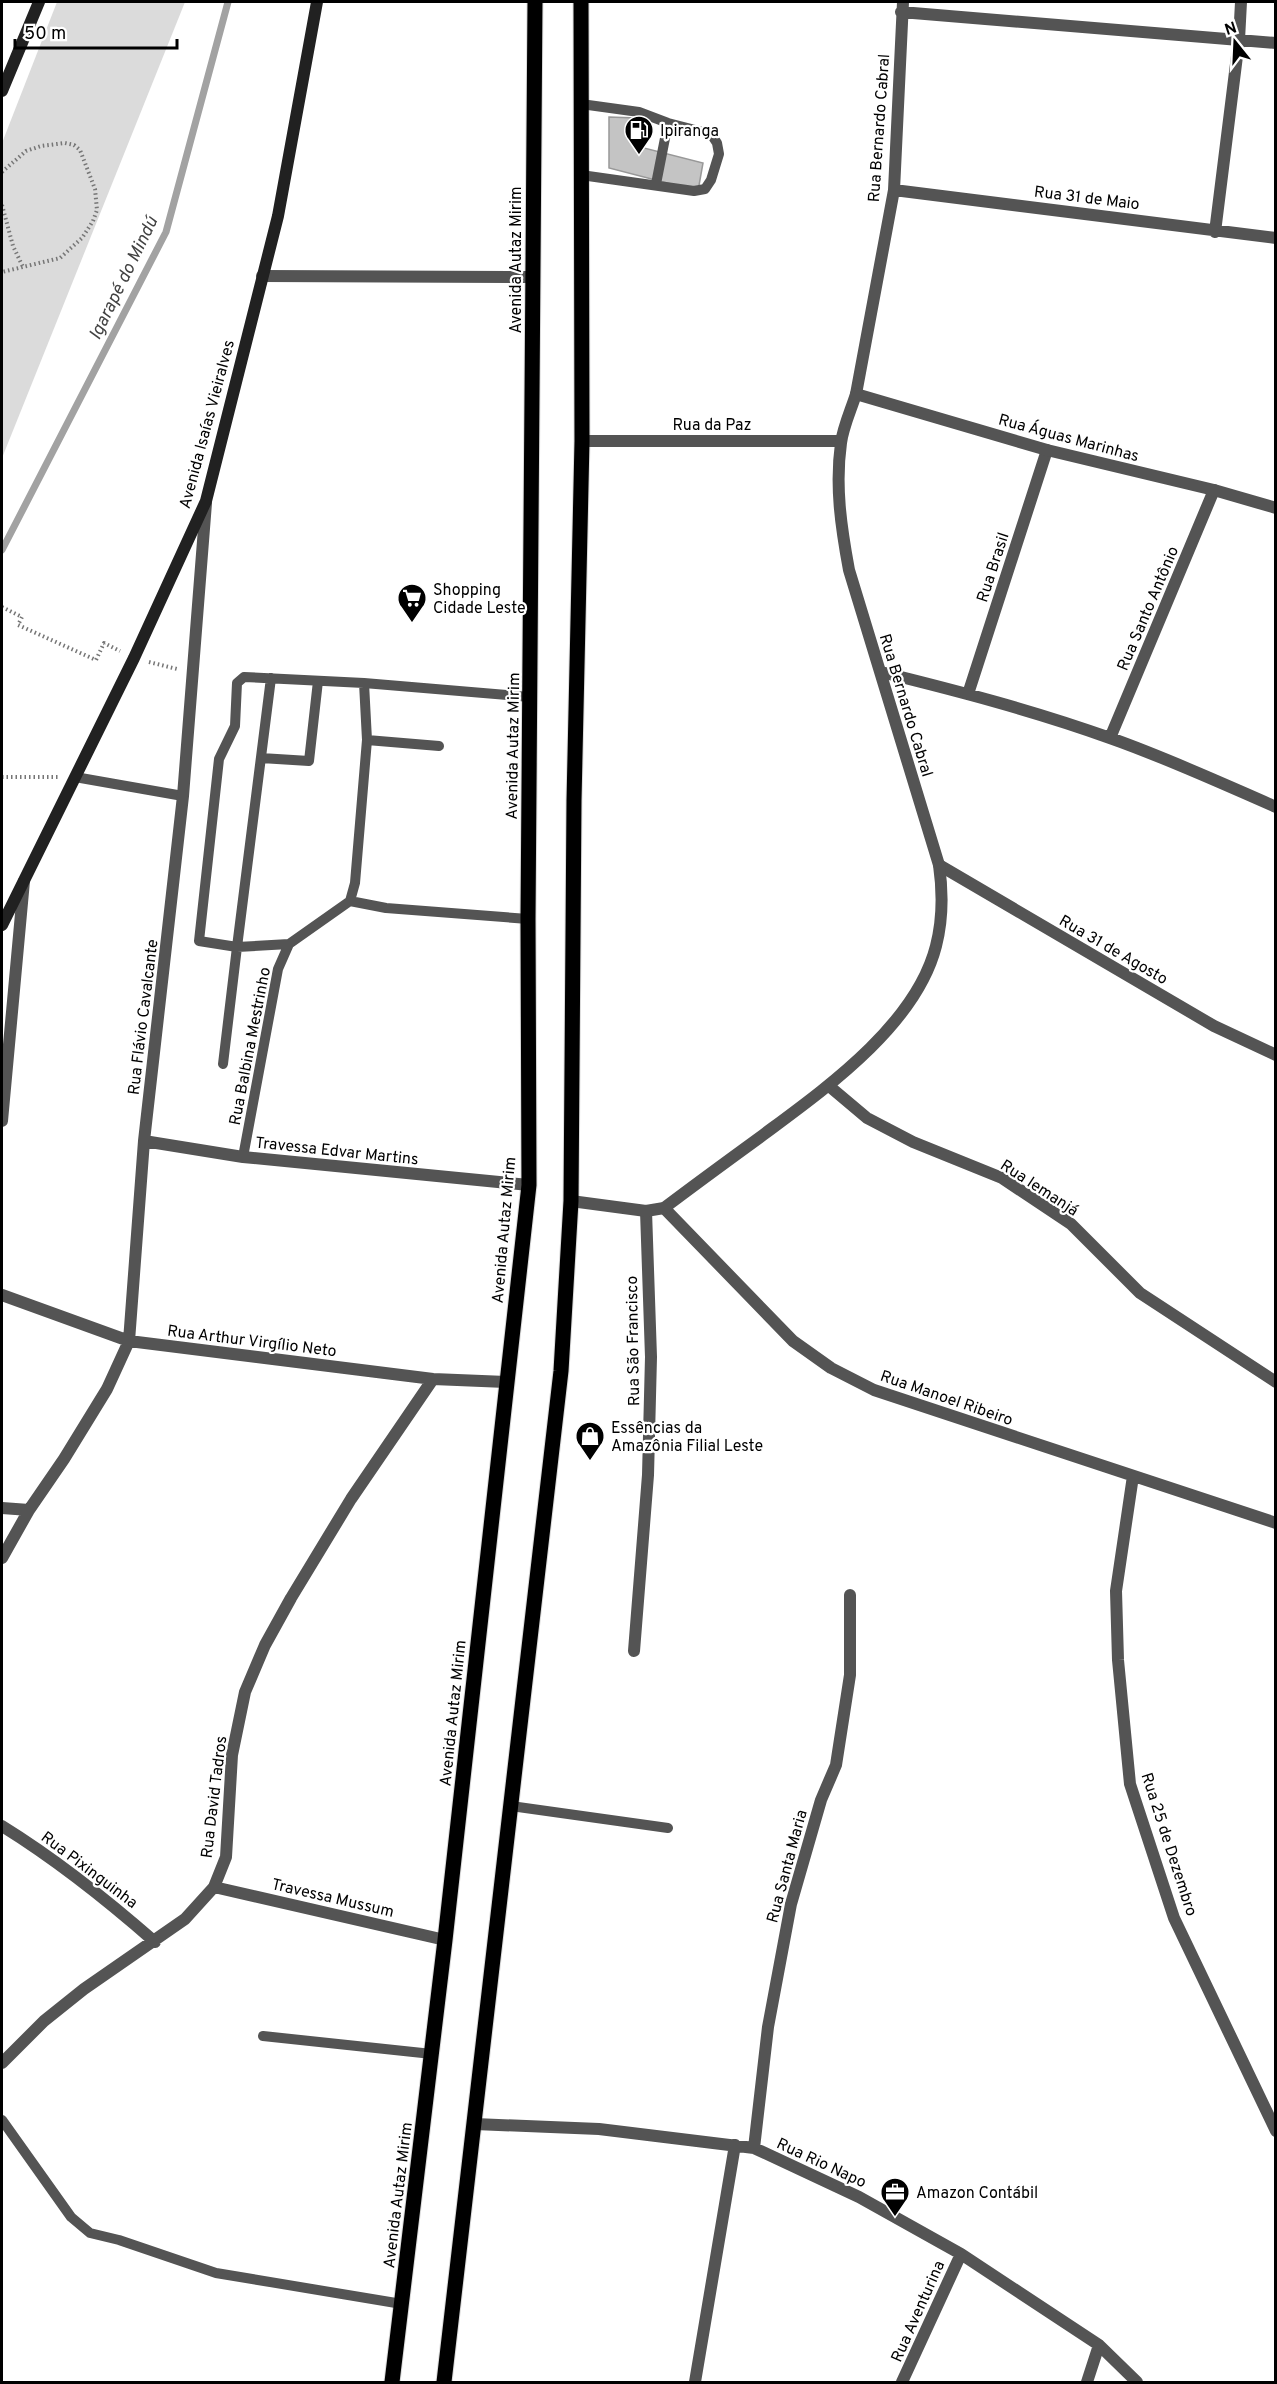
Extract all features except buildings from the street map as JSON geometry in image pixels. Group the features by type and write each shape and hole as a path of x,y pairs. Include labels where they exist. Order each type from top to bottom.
{"main road":[{"path":"2,91 39,2"},
{"name":"Avenida Isaías Vieiralves","path":"2,925 134,658 206,501 278,216 317,2"},
{"name":"Avenida Autaz Mirim","path":"392,2382 432,2054 529,1185 528,919 535,2"},
{"path":"444,2382 561,1371 571,1202 574,789 582,441 581,2"}],"street":[{"path":"1215,232 1239,40 1241,2"},
{"path":"902,7 1275,43"},
{"name":"Rua Bernardo Cabral","path":"571,1202 646,1211 664,1208 829,1086 873,1046 921,984 936,948 943,893 939,865 849,570 841,523 838,482 841,441 856,394 894,190 902,7"},
{"name":"Rua 31 de Maio","path":"894,190 1275,238"},
{"path":"262,276 532,278"},
{"name":"Rua Águas Marinhas","path":"856,394 1047,450 1214,490 1275,508"},
{"name":"Rua da Paz","path":"582,441 841,441"},
{"name":"Rua Brasil","path":"968,694 1047,450"},
{"name":"Rua Santo Antônio","path":"1110,738 1214,490"},
{"name":"Rua Flávio Cavalcante","path":"2,1558 29,1510 107,1389 129,1341 144,1141 183,796 206,501"},
{"path":"881,672 968,694 1110,738 1275,807"},
{"name":"Rua 31 de Agosto","path":"939,865 1214,1026 1275,1055"},
{"path":"2,1121 6,1034 25,880"},
{"name":"Rua Iemanjá","path":"829,1086 867,1118 913,1142 1002,1178 1071,1224 1140,1293 1275,1382"},
{"name":"Travessa Edvar Martins","path":"144,1141 243,1157 529,1185"},
{"name":"Rua Manoel Ribeiro","path":"664,1208 793,1341 831,1368 874,1390 1275,1523"},
{"name":"Rua São Francisco","path":"634,1651 648,1475 651,1357 646,1211"},
{"name":"Rua Arthur Virgílio Neto","path":"2,1295 129,1341 433,1379 506,1382"},
{"name":"Rua David Tadros","path":"2,2063 44,2021 76,1995 185,1919 214,1887 226,1857 232,1755 245,1692 265,1645 351,1499 433,1379"},
{"name":"Rua 25 de Dezembro","path":"1133,1476 1116,1591 1118,1660 1130,1784 1174,1918 1275,2129"},
{"path":"2,1508 29,1510"},
{"name":"Rua Santa Maria","path":"754,2148 768,2027 791,1904 821,1800 836,1765 850,1675 850,1595"},
{"name":"Rua Pixinguinha","path":"2,1826 97,1892 155,1942"},
{"name":"Travessa Mussum","path":"214,1887 445,1940"},
{"name":"Rua Rio Napo","path":"475,2124 599,2129 754,2148 860,2197 961,2254 1099,2345 1137,2382"},
{"path":"695,2382 735,2145"},
{"name":"Rua Aventurina","path":"902,2382 961,2254"},
{"path":"1087,2382 1099,2345"}],"lane":[{"path":"581,104 639,112 668,123 711,134 717,143 719,154 711,180 705,189 694,191 581,175"},
{"path":"656,184 668,123"},
{"path":"364,683 367,740 355,884 350,901 289,944 237,947 200,941 219,759 235,726 237,683 244,677 364,683 531,697"},
{"path":"223,1064 271,678"},
{"path":"261,758 309,761 318,681"},
{"path":"367,740 439,746"},
{"path":"75,777 183,796"},
{"path":"350,901 386,908 528,919"},
{"name":"Rua Balbina Mestrinho","path":"243,1157 278,969 289,944"},
{"path":"511,1806 668,1828"},
{"path":"263,2036 432,2054"},
{"path":"2,2120 71,2217 90,2233 119,2240 216,2273 402,2304"}],"path":[{"path":"2,172 26,151 41,146 65,143 74,145 80,150 95,189 97,210 82,238 60,258 2,272"},
{"path":"2,205 13,246 23,267"},
{"path":"2,607 22,617 18,625 96,660 104,643 134,658 192,673"},
{"path":"2,777 75,777"}],"shaded area":[{"path":"57,2 185,2 2,458 2,143"}],"waterway":[{"name":"Igarapé do Mindú","path":"2,550 166,232 228,2"}],"place":[{"name":"Ipiranga","path":"639,156"},
{"name":"Shopping Cidade Leste","path":"412,624"},
{"name":"Essências da Amazônia Filial Leste","path":"590,1462"},
{"name":"Amazon Contábil","path":"895,2218"}]}
